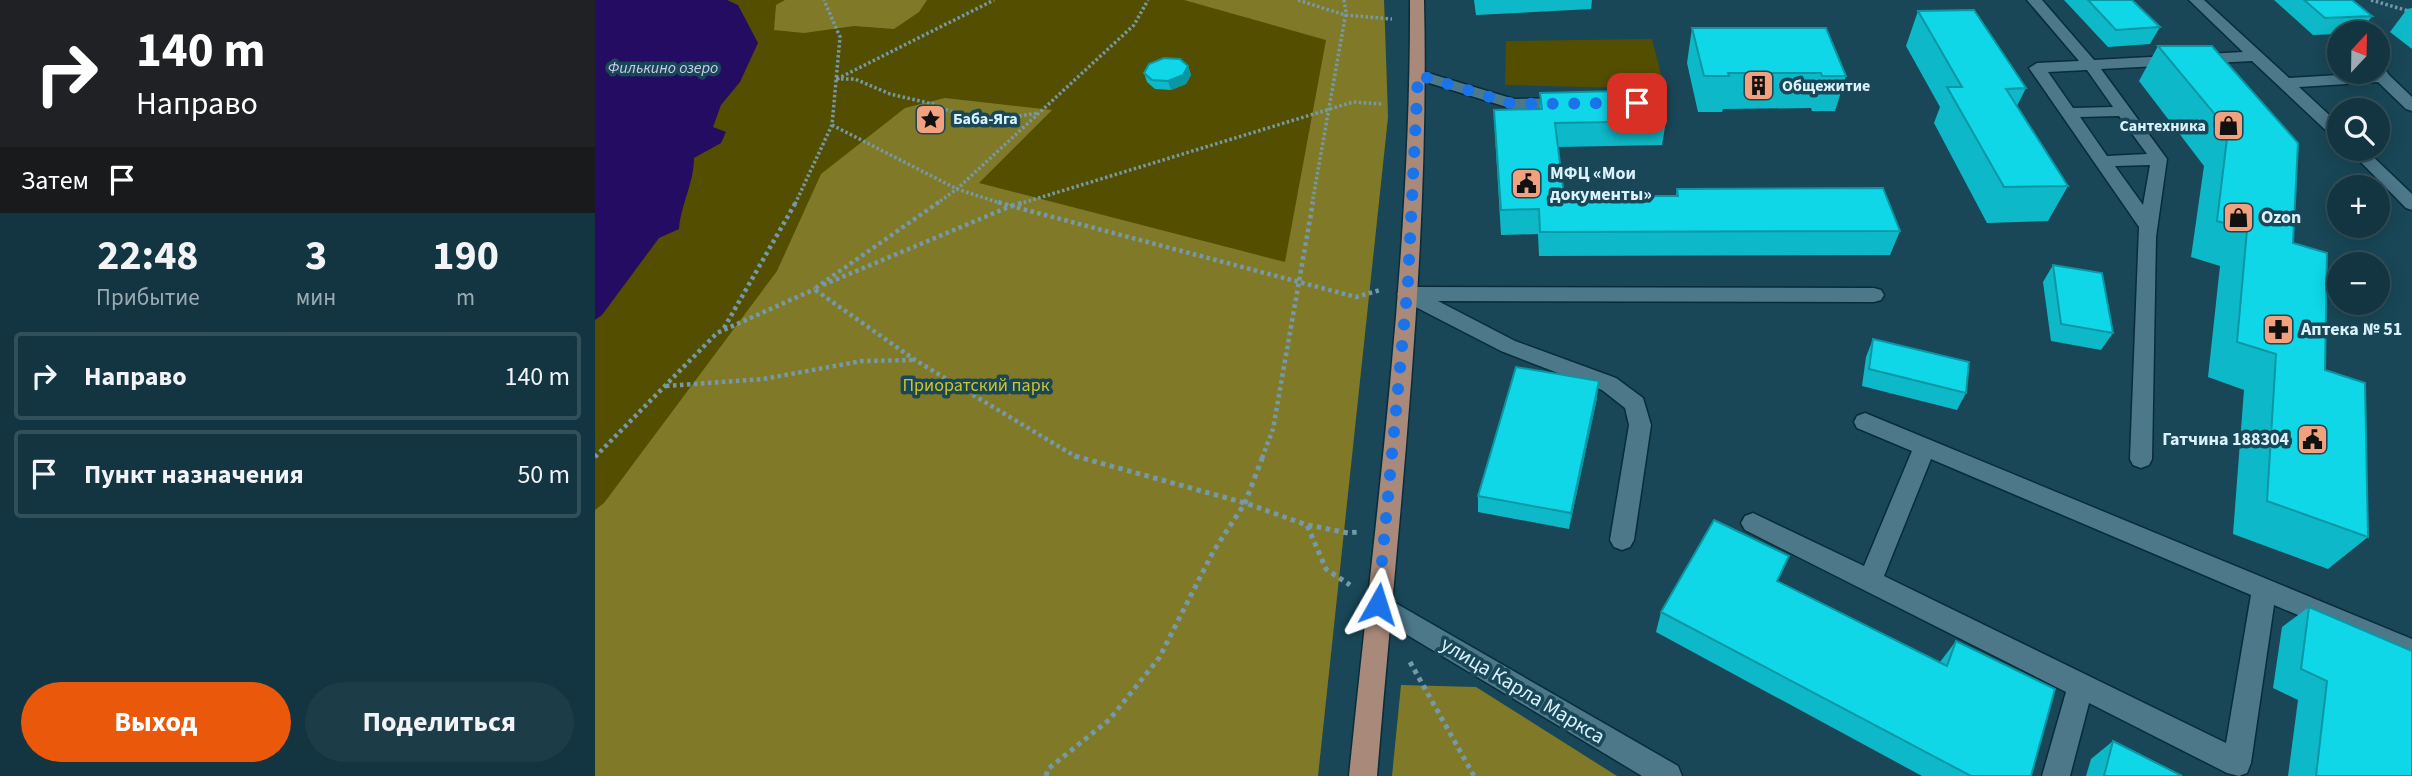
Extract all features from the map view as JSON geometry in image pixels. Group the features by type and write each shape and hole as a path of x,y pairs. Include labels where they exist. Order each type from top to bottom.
{"main road":[{"path":"1363,776 1408,288 1418,75 1417,0"}],"street":[{"path":"2033,0 2092,67 2159,159 2149,227 2141,459"},
{"path":"2196,0 2327,122"},
{"path":"2149,227 2037,68 2256,56"},
{"path":"1418,75 1513,104 1580,103"},
{"path":"2286,83 2327,79"},
{"path":"2391,84 2412,106"},
{"path":"2068,113 2125,111"},
{"path":"2102,161 2159,159"},
{"path":"2368,161 2412,204"},
{"path":"1408,288 1874,295"},
{"path":"1408,288 1508,346 1609,384 1635,404 1640,425 1622,540"},
{"path":"1865,422 2412,650"},
{"path":"1870,581 1924,448"},
{"path":"1753,523 2237,763 2264,589"},
{"name":"улица Карла Маркса","path":"1378,604 1668,776"},
{"path":"2056,776 2081,686"}],"path":[{"path":"595,457 723,329 792,211 832,125 840,37 824,0"},
{"path":"836,79 993,0"},
{"path":"814,289 957,189 1133,25 1148,0"},
{"path":"1297,0 1345,15 1419,21"},
{"path":"1046,776 1048,769 1109,720 1159,658 1213,552 1245,503 1273,429 1331,108 1345,15 1344,0"},
{"path":"2371,0 2412,12"},
{"path":"836,79 855,79 890,94 933,104 957,114 1000,119 1039,113"},
{"path":"723,329 1011,205 1353,102 1383,104"},
{"path":"832,125 957,189 1011,205 1356,297 1408,288"},
{"path":"814,289 915,360 1078,458 1245,503 1307,525 1348,533 1385,530"},
{"path":"666,386 763,379 862,361 915,360"},
{"path":"1307,525 1326,569 1378,604"},
{"path":"1404,650 1474,776"}],"green space":[{"name":"Приоратский парк","path":"595,0 1384,0 1388,117 1318,776 595,776"},
{"path":"785,0 927,0 919,12 894,29 854,26 804,33 774,30 776,5"},
{"name":"Приоратский парк","path":"1184,0 1384,0 1388,117 1318,776 595,776 595,510 604,503 777,271 821,174 905,108 945,98 1052,110 979,183 1285,262 1326,40"},
{"path":"1652,39 1665,89 1505,85 1506,41"},
{"path":"1401,685 1476,687 1617,776 1392,776"}],"water":[{"name":"Филькино озеро","path":"595,0 727,0 738,5 758,43 740,82 721,105 713,127 726,132 721,143 694,158 679,229 659,238 602,315 595,320"}],"building":[{"path":"2088,0 2132,0 2160,27 2116,30"},
{"path":"2304,0 2352,0 2372,16 2325,18"},
{"path":"1974,10 2026,88 2006,89 2068,186 2004,187 1947,87 1962,87 1918,11"},
{"path":"1692,28 1826,28 1846,76 1822,76 1821,73 1728,73 1729,76 1704,76"},
{"path":"2158,46 2212,46 2298,143 2293,243 2327,253 2325,370 2365,383 2368,537 2267,501 2276,354 2237,342 2247,230 2217,221 2228,130"},
{"path":"1164,58 1180,59 1188,66 1183,75 1168,81 1152,80 1144,73 1149,64"},
{"path":"1658,90 1666,121 1555,123 1564,196 1678,196 1677,189 1883,188 1900,231 1540,232 1539,209 1501,210 1494,110 1542,109 1540,93"},
{"path":"2053,265 2102,273 2113,333 2061,324"},
{"path":"1873,339 1969,362 1966,393 1869,369"},
{"path":"1516,367 1599,381 1571,513 1478,496"},
{"path":"1714,520 1789,556 1777,581 1947,666 1956,641 2055,689 2031,776 1971,776 1661,612"},
{"path":"2309,607 2412,651 2412,776 2316,776 2327,681 2301,669"},
{"path":"2113,741 2182,776 2104,776"}],"place":[{"name":"Общежитие","path":"1759,86"},
{"name":"Баба-Яга","path":"930,119"},
{"name":"Сантехника","path":"2229,126"},
{"name":"МФЦ «Мои документы»","path":"1527,183"},
{"name":"Ozon","path":"2238,217"},
{"name":"Аптека № 51","path":"2278,329"},
{"name":"Гатчина 188304","path":"2312,439"}],"route":[{"path":"1378,604 1408,282 1418,75 1482,97 1513,104 1637,103"}]}
